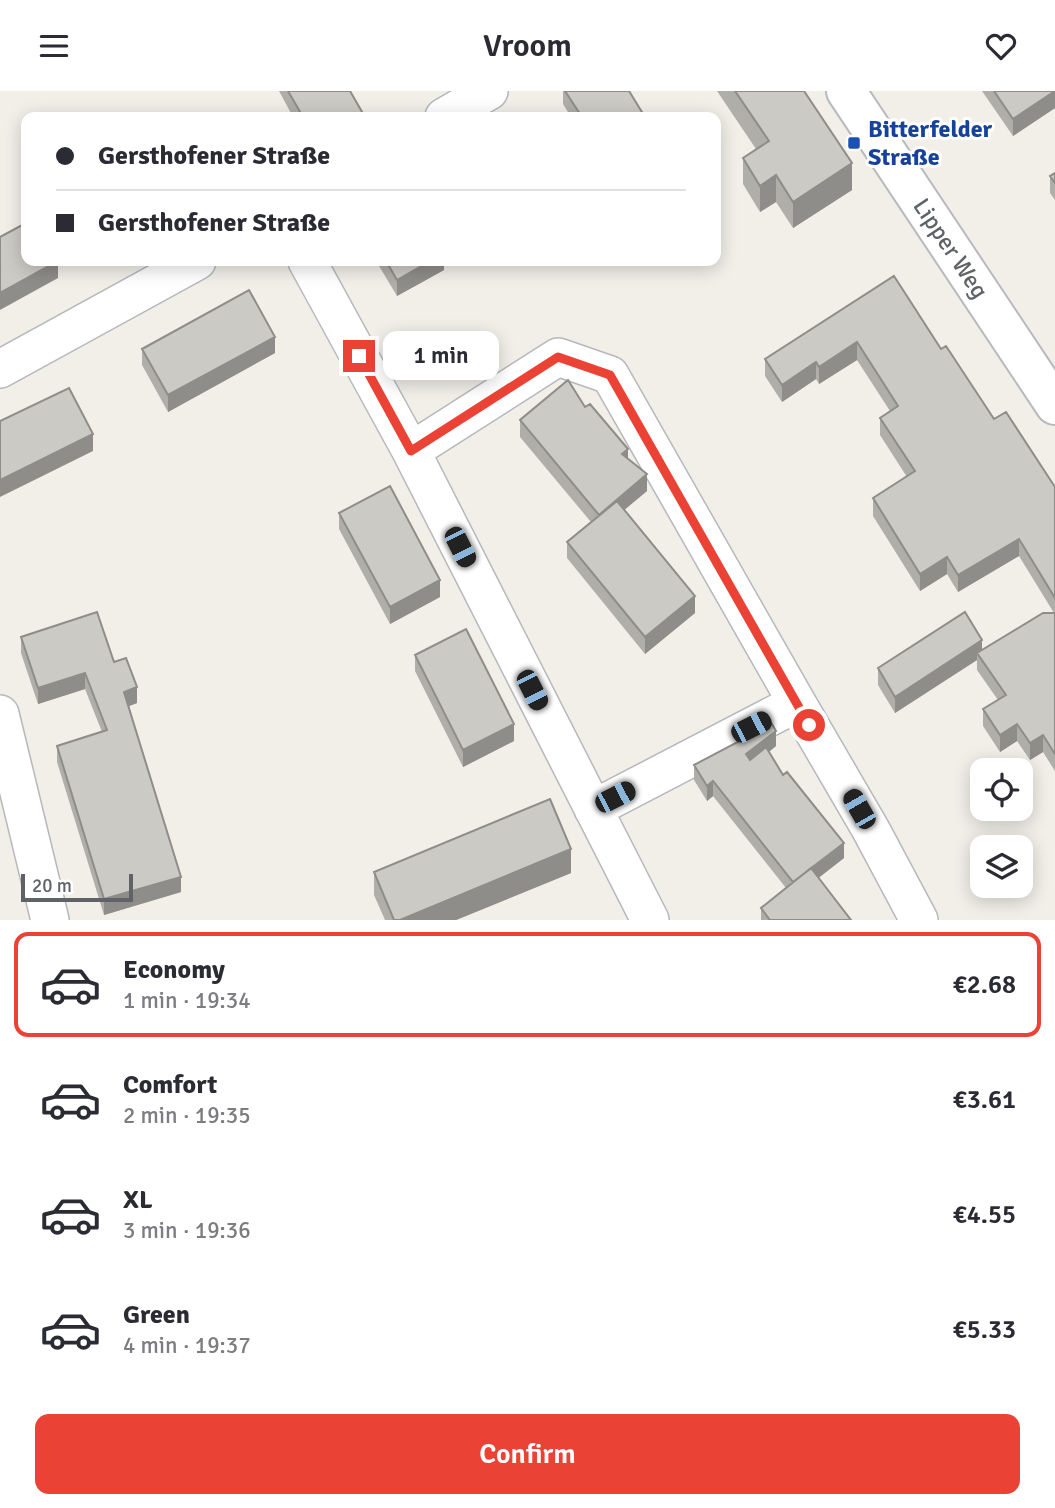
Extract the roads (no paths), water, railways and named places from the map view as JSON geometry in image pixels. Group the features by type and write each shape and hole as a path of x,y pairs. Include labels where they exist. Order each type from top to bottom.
{"street":[{"path":"453,112 489,91"},
{"name":"Lipper Weg","path":"846,91 1055,405"},
{"path":"0,369 188,266"},
{"path":"310,266 411,451 650,920"},
{"path":"411,451 558,357 610,375 871,830 919,920"},
{"path":"593,809 797,703"},
{"path":"0,714 52,918"}],"place":[{"name":"Bitterfelder Straße","path":"854,143"}]}
